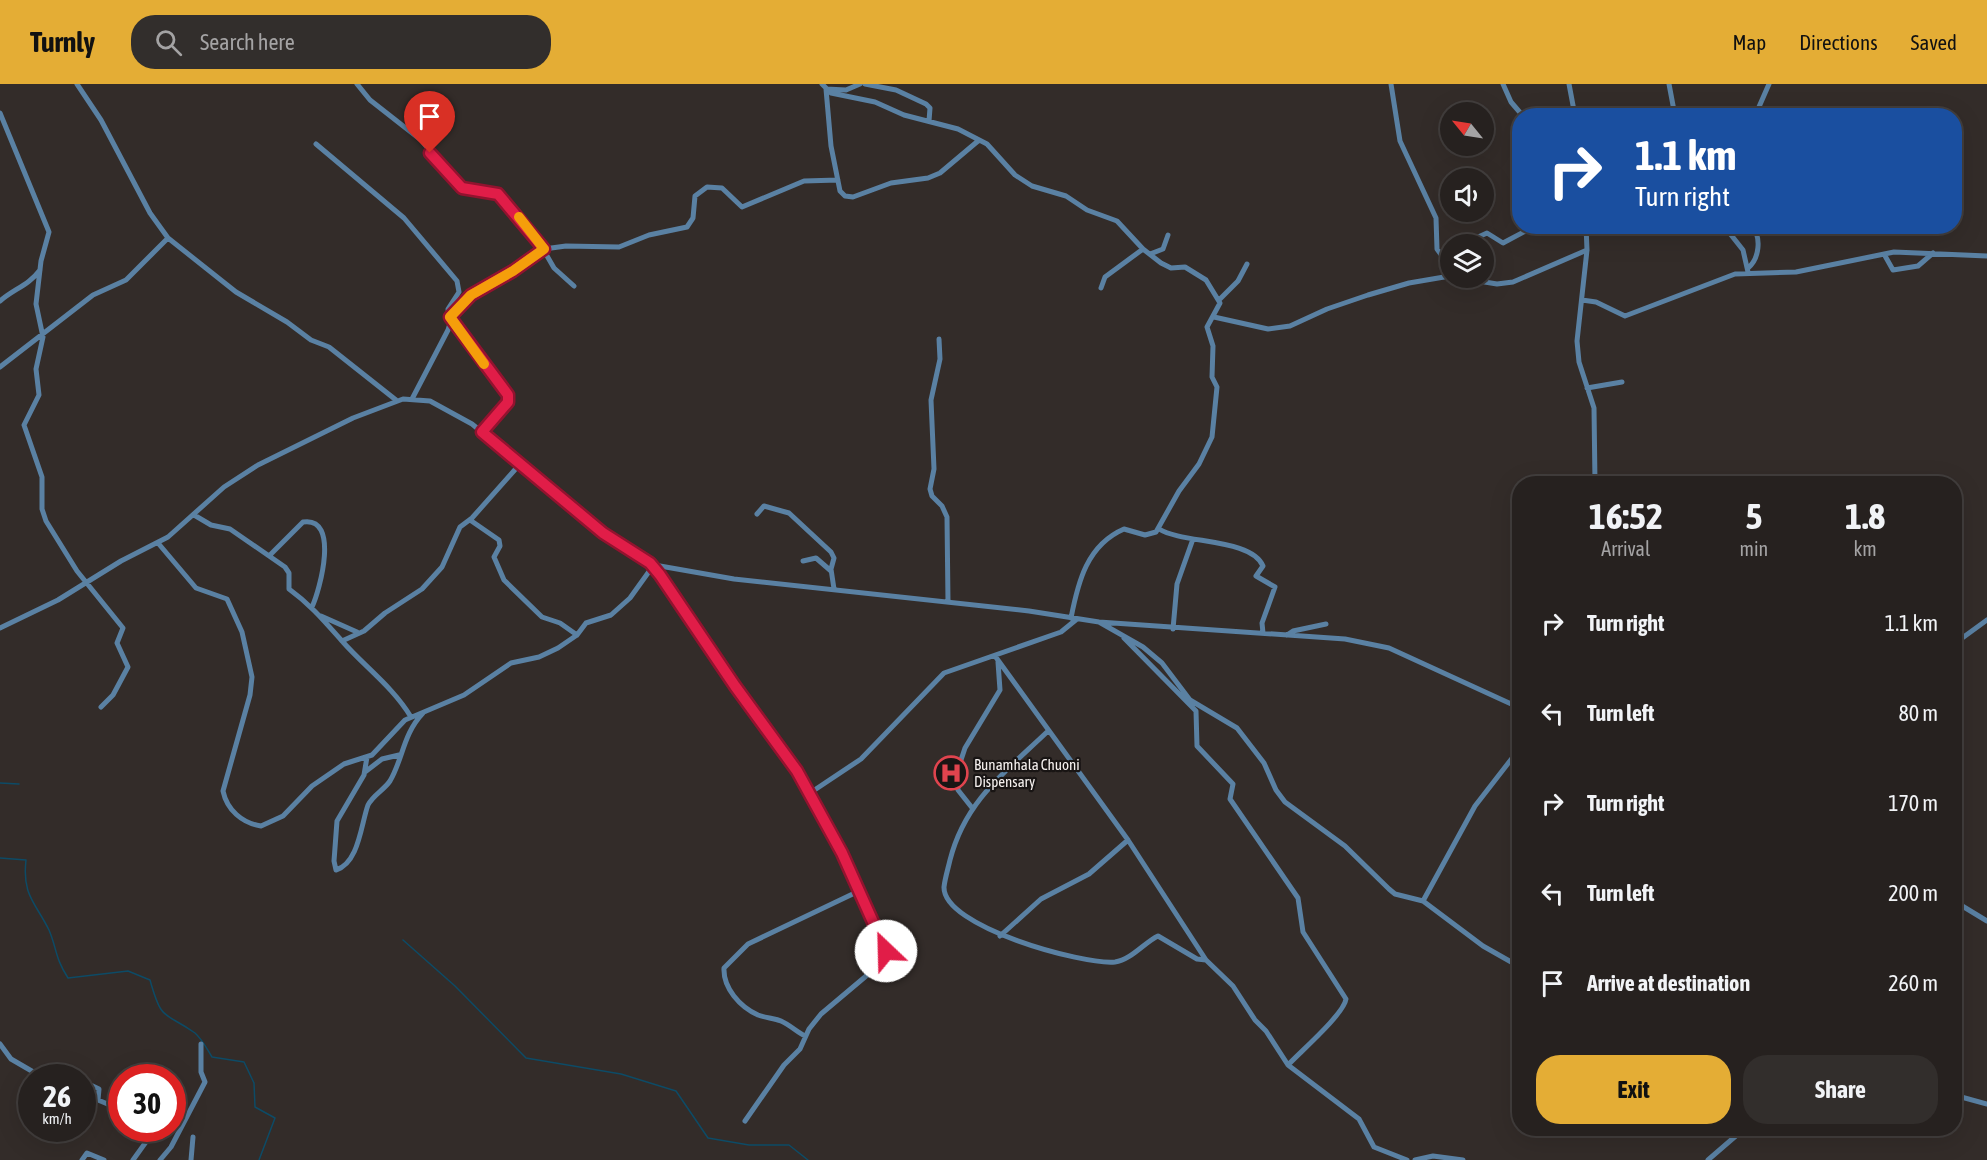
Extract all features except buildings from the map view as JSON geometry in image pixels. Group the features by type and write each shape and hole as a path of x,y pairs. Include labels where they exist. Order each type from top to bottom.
{"street":[{"path":"77,84 105,128 150,213 168,238 236,292 288,322 308,339 329,347 396,400"},
{"path":"357,84 370,100 421,140 459,186 498,194 544,249 554,268 574,286"},
{"path":"824,87 846,90 862,84 892,87 929,106 929,121"},
{"path":"1391,84 1400,141 1436,218 1437,249 1440,253"},
{"path":"1503,84 1516,108"},
{"path":"1569,84 1574,108"},
{"path":"1669,84 1674,108"},
{"path":"1758,108 1769,84"},
{"path":"810,792 861,759 937,678 953,669 996,659 1061,632 1074,618 1083,572 1097,549 1124,529 1145,535 1152,534 1159,529 1172,501 1199,464 1212,437 1217,387 1212,377 1213,346 1207,326 1219,307 1219,300 1206,280 1198,273 1185,267 1169,268 1143,249 1117,221 1087,210 1066,196 1032,186 1015,175 987,144 958,129 904,115 875,102 824,87"},
{"path":"824,87 828,126 840,191 847,197 891,183 928,178 940,173 978,141"},
{"path":"0,113 50,232 40,270 36,306 43,334 36,369 38,398 24,425 42,477 43,514 53,534 86,583 123,628 117,643 128,667 113,695 101,707"},
{"path":"316,144 404,218 450,272 459,288 458,295 448,309 448,328 412,399"},
{"path":"449,320 454,311 471,295 513,271 544,249 566,246 619,247 649,235 687,227 693,218 695,196 707,188 723,188 742,207 804,182 838,180"},
{"path":"1494,237 1503,243 1520,234"},
{"path":"1586,234 1587,250 1577,341 1579,362 1594,408 1595,476"},
{"path":"1748,270 1755,262 1756,234"},
{"path":"1150,254 1163,249 1168,235"},
{"path":"1731,235 1743,250 1748,270"},
{"path":"0,367 93,295 126,280 168,238"},
{"path":"1101,288 1105,277 1143,249"},
{"path":"1494,284 1513,282 1587,250"},
{"path":"1582,300 1596,302 1625,316 1710,282 1748,270 1796,273 1884,254 1933,253 1987,256"},
{"path":"1884,254 1893,270 1918,266 1933,253"},
{"path":"1219,300 1238,281 1246,264"},
{"path":"0,301 16,288 28,284 40,270"},
{"path":"1214,317 1268,328 1290,326 1327,309 1368,295 1409,283 1440,278"},
{"path":"449,320 508,395 508,402 482,432"},
{"path":"939,339 940,359 931,400 931,454 934,469 930,489 932,496 942,506 947,517 948,602"},
{"path":"1587,388 1622,382"},
{"path":"0,628 58,600 121,561 158,543 194,515 224,487 258,465 338,424 396,400 412,399 440,405 482,432 603,533 651,564 690,573 948,602 1099,622 1173,629 1345,639 1389,648 1512,704"},
{"path":"342,641 357,632 364,631 385,613 422,589 442,567 460,527 470,520 520,464"},
{"path":"757,514 764,506 789,513 833,554 831,571 834,589"},
{"path":"194,515 211,525 230,529 270,555 289,571 289,589 321,616 342,641 382,680 411,717"},
{"path":"470,520 499,540 500,546 494,557 504,580 542,617 560,623 577,635"},
{"path":"270,555 303,522 311,522 324,535 326,552 323,571 312,607"},
{"path":"1159,529 1171,535 1231,547 1260,560 1263,568 1256,576 1275,587 1262,623 1263,633"},
{"path":"1173,629 1177,584 1194,539"},
{"path":"158,543 196,588 229,602 242,632 252,677 250,695 224,786 226,803 233,812 253,825 266,825 283,816 312,786 351,761 367,757"},
{"path":"803,561 816,558 831,571"},
{"path":"426,710 414,724 399,755 391,779 368,806 354,853 344,865 336,870 334,861 337,821 364,773 367,757 398,724 426,710 464,695 511,663 538,657 577,635 586,623 606,618 618,610 651,564"},
{"path":"651,564 746,702 786,754 810,792 886,947 885,955 878,966 825,1009 806,1036 800,1049 784,1065 745,1121"},
{"path":"321,616 357,632"},
{"path":"1962,638 1987,620"},
{"path":"1099,622 1143,647 1162,663 1190,700 1242,732 1264,763 1276,790 1285,802 1345,846 1395,894 1423,901 1483,946 1512,963"},
{"path":"1287,635 1293,631 1326,624"},
{"path":"1117,633 1157,669 1196,711 1197,746 1233,784 1230,799 1298,898 1303,932 1346,999 1345,1005 1335,1017 1288,1065"},
{"path":"996,659 1047,732 1128,840 1206,960 1233,986 1254,1020 1266,1031 1288,1065 1359,1119 1374,1147 1407,1160"},
{"path":"973,809 958,790 957,772 965,748 1000,690 996,659"},
{"path":"1047,732 978,799 957,835 945,885 945,894 953,906 1000,936 1076,959 1114,962 1158,936 1197,959 1206,960"},
{"path":"364,773 382,759 399,755"},
{"path":"1423,901 1475,806 1512,758"},
{"path":"1000,936 1041,899 1089,874 1128,840"},
{"path":"806,1036 785,1022 760,1016 747,1008 731,993 724,980 724,968 748,944 826,909 859,891"},
{"path":"1962,906 1987,921"},
{"path":"0,1044 11,1059 20,1064"},
{"path":"186,1111 205,1082 201,1072 201,1044"},
{"path":"96,1088 99,1089 98,1100 108,1104"},
{"path":"1962,1097 1987,1104"},
{"path":"1708,1160 1736,1136"},
{"path":"191,1160 194,1137"},
{"path":"133,1160 146,1142"},
{"path":"160,1160 172,1142"},
{"path":"82,1160 87,1153 104,1160"},
{"path":"1415,1160 1433,1156 1463,1160"}],"waterway":[{"path":"0,783 19,784"},
{"path":"0,858 26,860 28,890 49,930 58,959 68,978 128,971 150,980 161,1010 195,1033 212,1057 244,1062 254,1083 255,1107 275,1118 259,1160"},
{"path":"403,940 455,986 526,1058 621,1074 676,1091 708,1138 749,1145 789,1145 808,1160"}],"slow traffic":[{"path":"484,364 449,320 454,311 471,295 513,271 544,249 519,217"}],"place":[{"name":"Bunamhala Chuoni Dispensary","path":"951,773"}],"route":[{"path":"430,153 462,188 498,194 535,235 544,249 513,271 471,295 450,317 449,320 508,395 508,402 482,432 603,533 650,563 660,575 735,686 786,754 810,792 842,853 886,951"}]}
